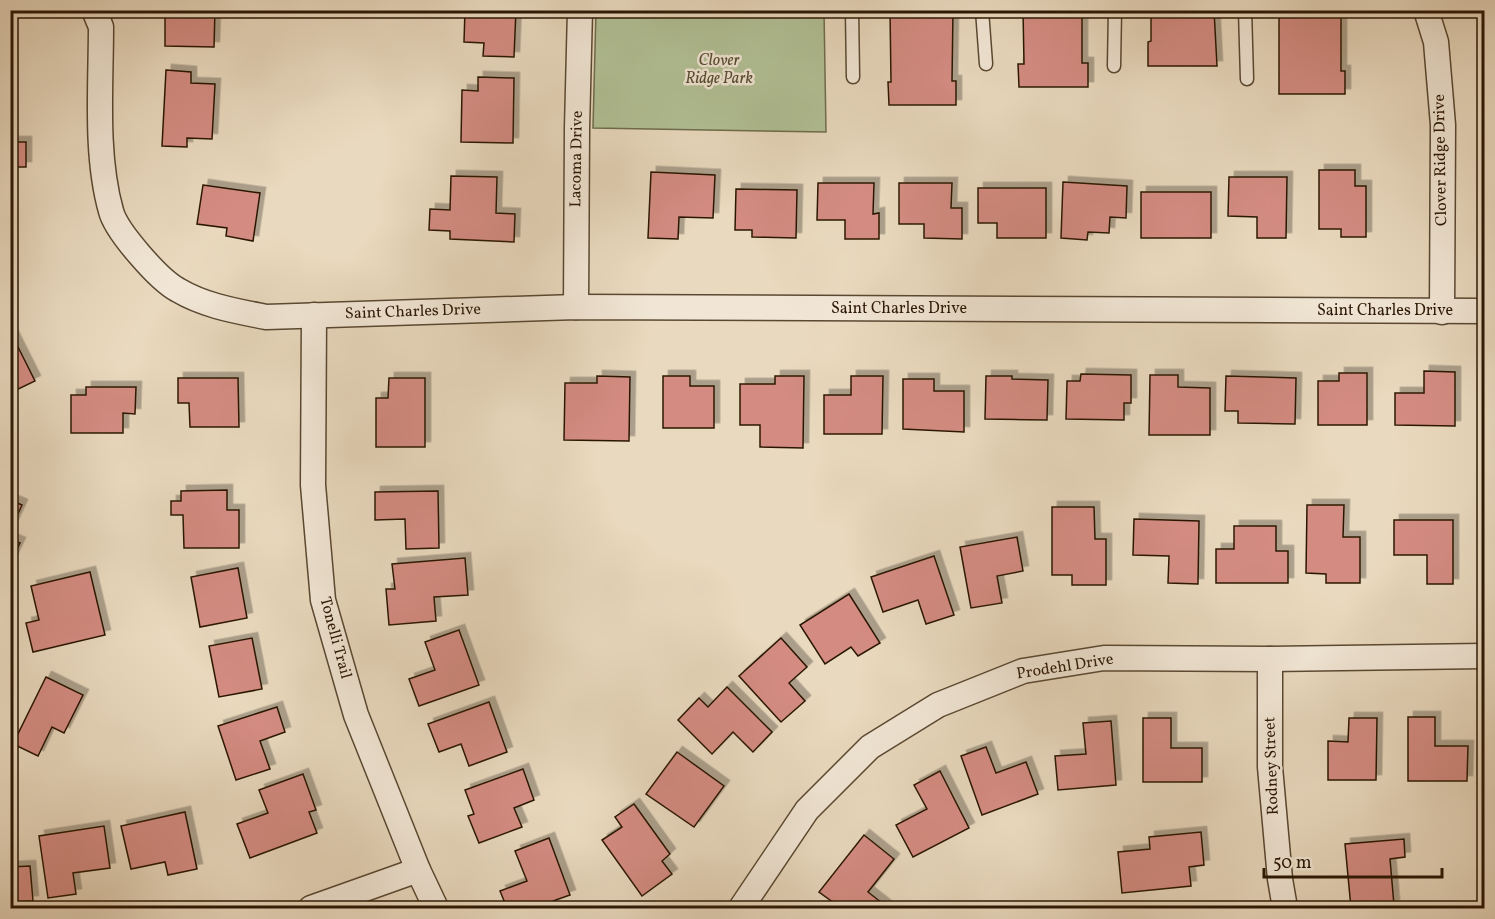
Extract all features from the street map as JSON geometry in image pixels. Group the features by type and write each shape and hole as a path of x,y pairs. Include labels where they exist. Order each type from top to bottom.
{"street":[{"name":"Saint Charles Drive","path":"94,10 101,27 102,160 111,213 141,258 177,290 218,307 266,317 576,307 1485,311"},
{"name":"Lacoma Drive","path":"576,307 580,10"},
{"name":"Clover Ridge Drive","path":"1426,10 1436,42 1443,125 1442,312"},
{"name":"Tonelli Trail","path":"314,315 313,485 323,600 356,715 436,909"},
{"name":"Prodehl Drive","path":"742,908 807,810 870,747 938,705 1023,671 1104,658 1270,659 1485,656"},
{"name":"Rodney Street","path":"1270,659 1270,767 1280,879 1285,909"},
{"path":"311,909 418,870"}],"lane":[{"path":"852,10 853,77"},
{"path":"982,10 986,63"},
{"path":"1114,66 1115,10"},
{"path":"1245,10 1247,79"}],"green space":[{"name":"Clover Ridge Park","path":"596,11 824,11 826,132 593,128"}],"building":[{"path":"165,10 215,10 214,47 165,46"},
{"path":"465,10 516,10 514,57 483,56 484,43 464,42"},
{"path":"890,10 953,10 952,81 956,81 956,105 889,105"},
{"path":"1023,10 1082,10 1082,63 1088,63 1088,87 1019,87 1018,64 1024,64"},
{"path":"1151,10 1214,10 1217,66 1148,66"},
{"path":"1279,10 1341,10 1341,71 1345,71 1345,94 1279,94"},
{"path":"166,70 191,72 191,83 215,84 212,139 187,138 187,147 162,146"},
{"path":"478,77 514,78 513,143 461,142 462,90 478,91"},
{"path":"10,142 26,142 26,167 10,167"},
{"path":"1319,170 1355,170 1355,186 1366,186 1366,237 1341,237 1341,229 1319,229"},
{"path":"651,172 715,175 713,218 679,217 678,239 648,238"},
{"path":"451,176 497,177 496,213 515,214 514,242 450,239 450,231 429,230 430,209 450,210"},
{"path":"1229,177 1287,177 1286,238 1257,238 1257,217 1228,216"},
{"path":"1063,182 1127,186 1126,218 1110,217 1109,233 1088,232 1087,240 1061,238"},
{"path":"818,183 874,183 873,214 879,213 879,239 845,239 845,220 817,220"},
{"path":"899,183 952,183 951,208 962,208 962,239 924,238 924,224 899,224"},
{"path":"203,185 260,193 253,241 226,236 227,228 197,224"},
{"path":"978,188 1046,188 1046,238 997,238 997,223 978,223"},
{"path":"736,189 797,190 796,238 752,237 752,230 735,230"},
{"path":"1141,192 1211,192 1211,238 1141,238"},
{"path":"10,331 35,381 10,393"},
{"path":"1424,371 1455,372 1455,426 1395,425 1395,393 1424,393"},
{"path":"1339,373 1367,373 1367,425 1318,425 1318,381 1339,381"},
{"path":"1480,373 1484,373 1484,435 1479,435"},
{"path":"1081,374 1131,375 1131,403 1124,403 1124,420 1066,419 1067,381 1080,381"},
{"path":"1150,375 1178,375 1178,387 1210,388 1210,435 1149,435"},
{"path":"597,376 630,377 629,441 564,440 565,383 597,383"},
{"path":"663,376 690,376 690,386 714,386 714,428 663,428"},
{"path":"775,376 804,376 803,448 760,447 760,425 740,425 740,384 775,384"},
{"path":"851,376 883,376 882,434 824,434 824,395 851,395"},
{"path":"986,376 1048,380 1047,420 985,419"},
{"path":"1226,376 1296,378 1295,424 1238,423 1238,411 1225,411"},
{"path":"178,378 238,378 239,427 190,427 189,403 178,403"},
{"path":"389,378 425,378 425,447 376,447 376,398 388,398"},
{"path":"903,379 934,379 934,391 964,391 964,432 903,429"},
{"path":"86,387 136,387 135,414 123,413 123,433 71,433 71,395 86,395"},
{"path":"227,490 227,510 239,510 239,548 184,548 183,515 171,515 171,501 181,501 181,491"},
{"path":"438,491 439,548 406,549 405,519 375,520 375,492"},
{"path":"10,500 22,505 10,531"},
{"path":"1307,505 1344,505 1343,537 1360,537 1360,583 1326,583 1326,574 1306,573"},
{"path":"1052,507 1094,507 1095,539 1106,539 1106,585 1072,585 1072,575 1052,575"},
{"path":"1134,519 1199,521 1198,584 1168,583 1169,556 1133,555"},
{"path":"1394,520 1453,520 1453,584 1427,584 1427,555 1394,555"},
{"path":"1234,526 1276,526 1276,551 1288,551 1288,583 1216,583 1216,549 1234,549"},
{"path":"1017,537 1023,571 997,576 1002,603 971,608 960,547"},
{"path":"10,539 20,543 10,564"},
{"path":"934,556 954,615 926,624 918,600 883,612 871,577"},
{"path":"465,558 468,595 434,597 436,621 389,625 386,589 395,589 392,564"},
{"path":"238,568 247,618 200,627 191,577"},
{"path":"90,572 105,635 33,652 26,623 39,620 31,586"},
{"path":"849,594 880,643 858,656 851,647 825,664 800,625"},
{"path":"459,630 479,685 419,706 409,679 435,670 425,642"},
{"path":"252,638 262,689 219,697 209,646"},
{"path":"781,638 807,667 789,683 805,701 781,722 739,676"},
{"path":"46,677 83,695 64,733 52,727 38,756 13,744"},
{"path":"727,687 772,732 753,752 733,732 712,754 678,720 699,698 708,707"},
{"path":"489,702 507,752 469,766 461,744 439,752 428,724"},
{"path":"277,707 285,732 260,741 270,769 236,780 218,726"},
{"path":"1408,717 1435,717 1435,746 1468,746 1467,781 1408,781"},
{"path":"1143,718 1171,718 1171,748 1202,748 1202,782 1143,782"},
{"path":"1349,718 1377,718 1376,780 1328,780 1328,741 1348,742"},
{"path":"1111,721 1116,785 1058,790 1055,756 1086,754 1083,723"},
{"path":"986,747 996,773 1026,762 1038,794 982,815 961,756"},
{"path":"677,752 724,786 694,827 646,794"},
{"path":"523,769 534,800 514,808 522,827 479,843 468,816 474,814 465,790"},
{"path":"940,771 969,828 913,857 896,825 927,809 914,785"},
{"path":"303,774 316,810 309,812 317,833 250,858 237,824 268,813 259,790"},
{"path":"634,804 670,854 662,861 672,874 642,896 602,840 622,827 615,817"},
{"path":"185,812 197,869 168,875 165,862 131,869 121,826"},
{"path":"104,826 110,868 73,873 76,894 48,898 39,836"},
{"path":"1201,832 1204,865 1189,867 1191,886 1122,893 1118,852 1150,849 1149,837"},
{"path":"864,835 894,859 868,892 887,907 841,908 819,892"},
{"path":"549,838 570,895 533,908 507,908 500,891 527,881 515,851"},
{"path":"1404,839 1405,857 1390,859 1394,905 1351,908 1345,844"},
{"path":"30,866 33,901 10,902 10,867"}]}
